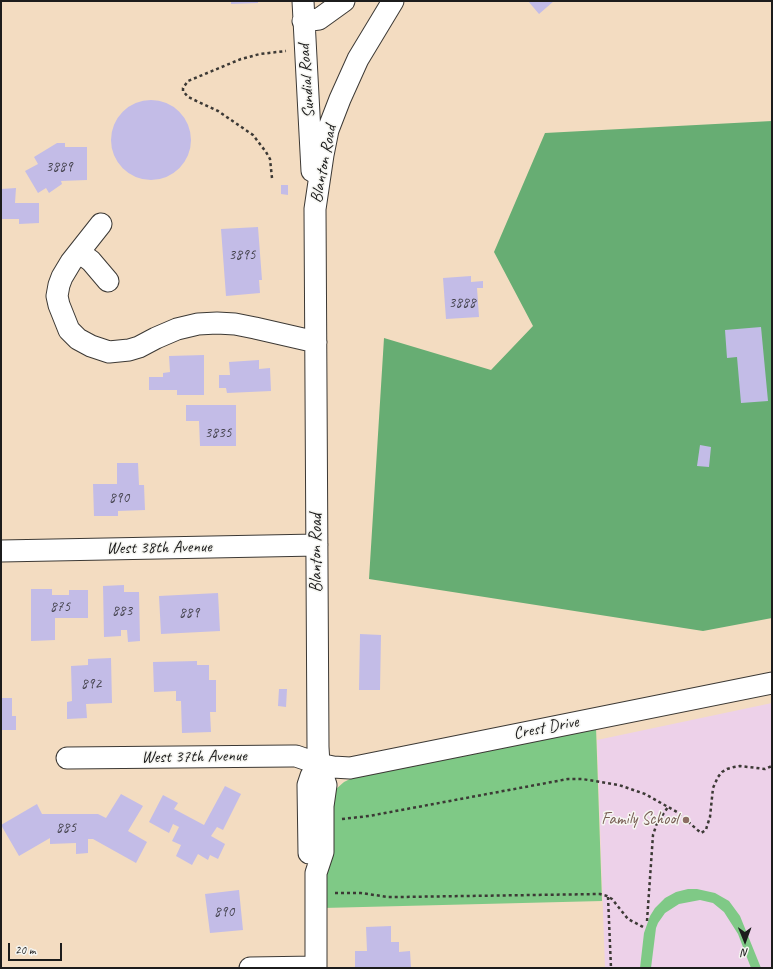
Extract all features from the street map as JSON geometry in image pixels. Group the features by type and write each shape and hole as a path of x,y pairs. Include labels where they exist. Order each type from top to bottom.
{"street":[{"path":"303,11 319,19 344,1"},
{"name":"Blanton Road","path":"319,764 315,209 328,130 358,59 393,1"},
{"name":"Sundial Road","path":"303,11 315,209"},
{"path":"101,224 79,252 62,277 59,285 58,305 69,330 78,339 96,348 109,352 129,350 139,347 177,329 198,324 217,323 235,324 316,342"},
{"path":"79,252 91,261 108,281"},
{"name":"West 38th Avenue","path":"1,551 317,545"},
{"name":"Crest Drive","path":"319,764 350,768 772,683"},
{"name":"West 37th Avenue","path":"68,758 296,756 319,764"},
{"path":"250,968 316,968 316,873 322,852 323,806 326,785 319,764"},
{"path":"316,873 309,856 307,790 311,776 319,764"}],"path":[{"path":"272,178 270,159 253,136 218,111 188,97 183,91 183,88 188,81 241,59 260,54 305,48"},
{"path":"323,806 335,807 333,818 349,818 568,779 576,779 606,782 645,794 677,812 700,833 704,832 710,817 713,788 718,776 722,772 727,769 740,766 765,769 772,766"},
{"path":"647,921 654,829 668,807"},
{"path":"316,893 361,893 394,897 595,894 608,896 618,905 628,919 645,928"},
{"path":"608,896 611,968"}],"shaded area":[{"name":"Family School","path":"772,703 772,968 605,968 597,740"}],"green space":[{"path":"772,121 772,618 703,631 369,579 384,338 491,370 533,326 494,252 545,133"},
{"path":"596,727 602,901 323,908 324,876 336,789 344,782 354,777"},
{"path":"688,889 697,889 715,893 729,901 740,916 761,968 751,968 738,934 724,912 713,903 700,900 679,904 665,913 656,928 651,968 640,968 644,933 650,916 655,908 665,898 676,892"}],"building":[{"path":"231,1 258,1 258,3 231,4"},
{"path":"528,1 554,1 539,14"},
{"path":"151,100 166,103 179,112 188,125 191,140 188,155 179,168 166,177 151,180 136,177 123,168 114,155 111,140 114,125 123,112 136,103"},
{"path":"57,143 65,143 65,147 87,147 87,180 61,181 62,184 49,193 46,188 38,193 25,171 38,164 34,157"},
{"path":"281,185 288,185 288,195 281,194"},
{"path":"16,188 15,203 39,203 39,223 19,224 19,219 1,219 1,189"},
{"path":"258,227 262,280 259,280 260,293 226,296 221,229"},
{"path":"471,276 471,282 483,281 483,288 477,288 479,317 446,319 443,278"},
{"path":"761,327 768,401 741,403 737,357 727,358 725,330"},
{"path":"204,355 204,395 177,395 177,390 149,390 149,377 163,377 163,373 170,372 169,356"},
{"path":"259,360 259,369 270,368 271,391 227,393 226,388 219,388 219,375 230,375 229,362"},
{"path":"186,405 236,405 236,446 200,446 199,421 186,421"},
{"path":"700,445 711,447 709,467 697,466"},
{"path":"117,463 138,463 139,485 144,485 145,510 118,511 118,516 94,516 93,484 117,484"},
{"path":"124,585 124,592 139,592 140,641 128,642 127,630 121,630 121,636 104,637 103,586"},
{"path":"31,589 52,589 52,595 69,595 69,590 88,590 88,618 55,618 55,640 31,641"},
{"path":"218,593 220,631 161,634 159,596"},
{"path":"360,634 381,635 380,690 359,690"},
{"path":"111,658 112,703 86,704 87,718 67,719 67,702 72,701 71,666 88,665 88,659"},
{"path":"197,661 197,665 209,665 209,680 216,680 216,712 210,712 211,732 182,733 181,701 176,701 176,691 154,692 153,662"},
{"path":"279,689 287,689 286,707 278,706"},
{"path":"1,698 12,698 12,716 16,716 16,730 1,730"},
{"path":"225,786 241,794 223,830 217,827 211,836 225,844 218,859 210,855 208,860 198,854 192,865 176,856 181,845 172,841 179,827 173,824 169,833 149,822 163,795 178,803 174,809 204,825"},
{"path":"121,794 143,806 128,831 147,842 136,863 93,839 88,839 88,853 76,854 76,843 50,844 50,838 19,856 1,825 37,804 42,814 98,814 106,818"},
{"path":"239,890 243,930 210,933 205,894"},
{"path":"391,926 391,942 399,942 399,952 410,951 411,967 355,968 355,951 367,951 366,927"}],"place":[{"name":"Family School","path":"686,820"}]}
